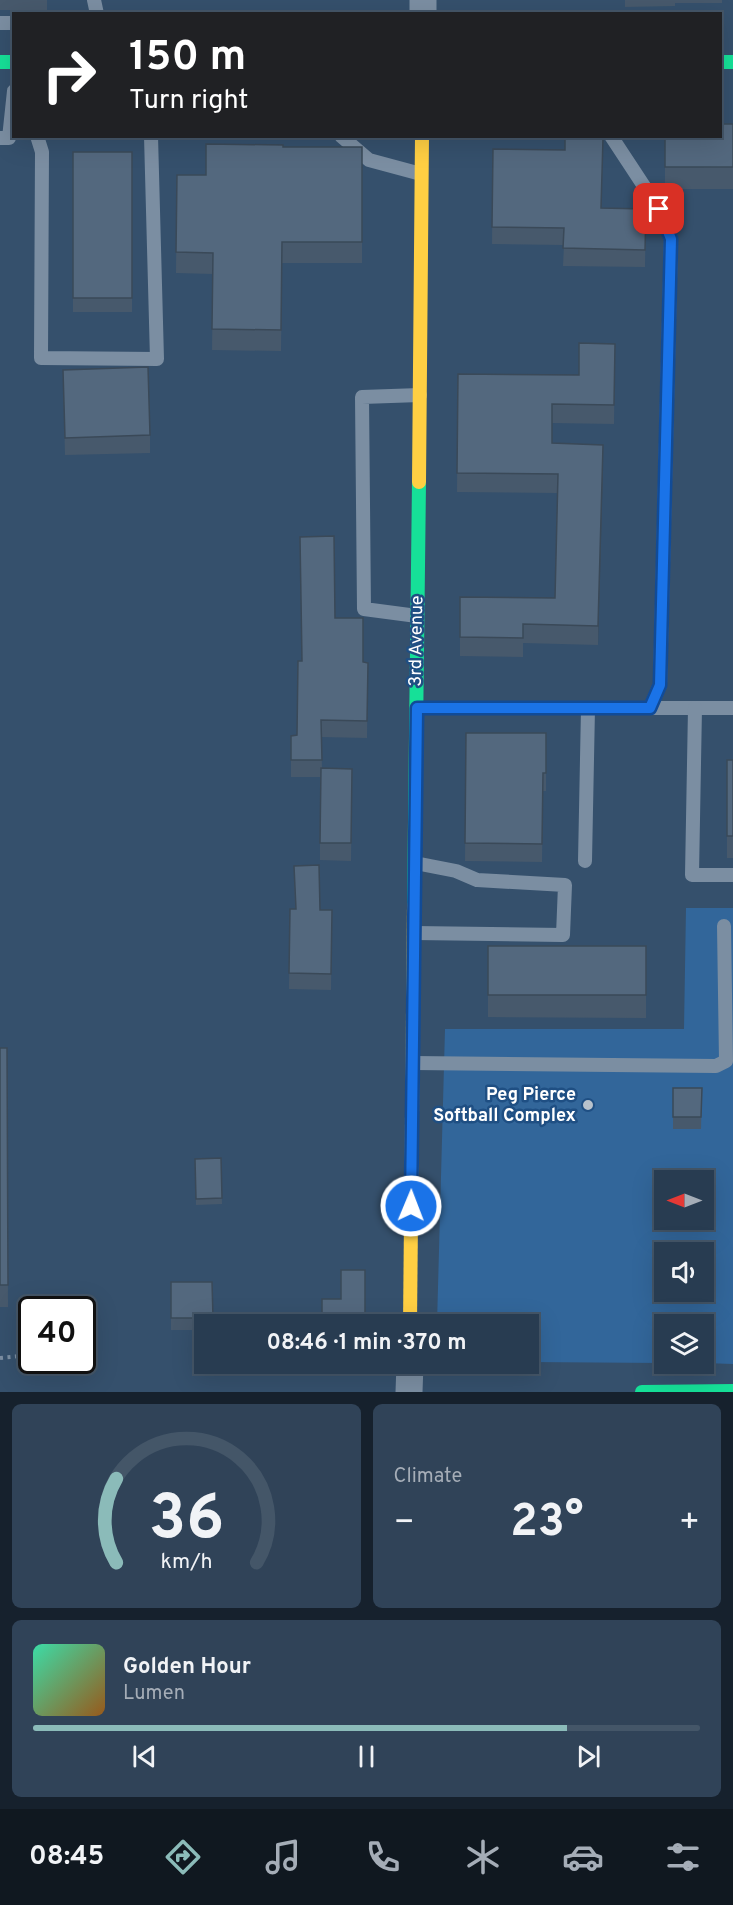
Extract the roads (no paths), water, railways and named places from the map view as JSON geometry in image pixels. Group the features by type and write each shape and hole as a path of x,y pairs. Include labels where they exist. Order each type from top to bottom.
{"street":[{"name":"3rd Avenue","path":"410,1314 422,138"},
{"path":"409,1392 410,1374"},
{"path":"642,1392 733,1391"}],"lane":[{"path":"0,138 9,138 12,110"},
{"path":"38,138 42,152 41,358 157,359 151,138"},
{"path":"343,138 369,160 422,174"},
{"path":"613,138 659,209 671,239 660,685 650,708"},
{"path":"417,616 364,609 362,397 420,394"},
{"path":"417,708 733,708"},
{"path":"585,861 588,708"},
{"path":"695,708 692,875 733,875"},
{"path":"414,933 563,935 565,885 477,880 456,871 415,862"},
{"path":"413,1063 716,1066 726,1061 724,926"}],"place":[{"name":"Peg Pierce Softball Complex","path":"588,1105"}]}
